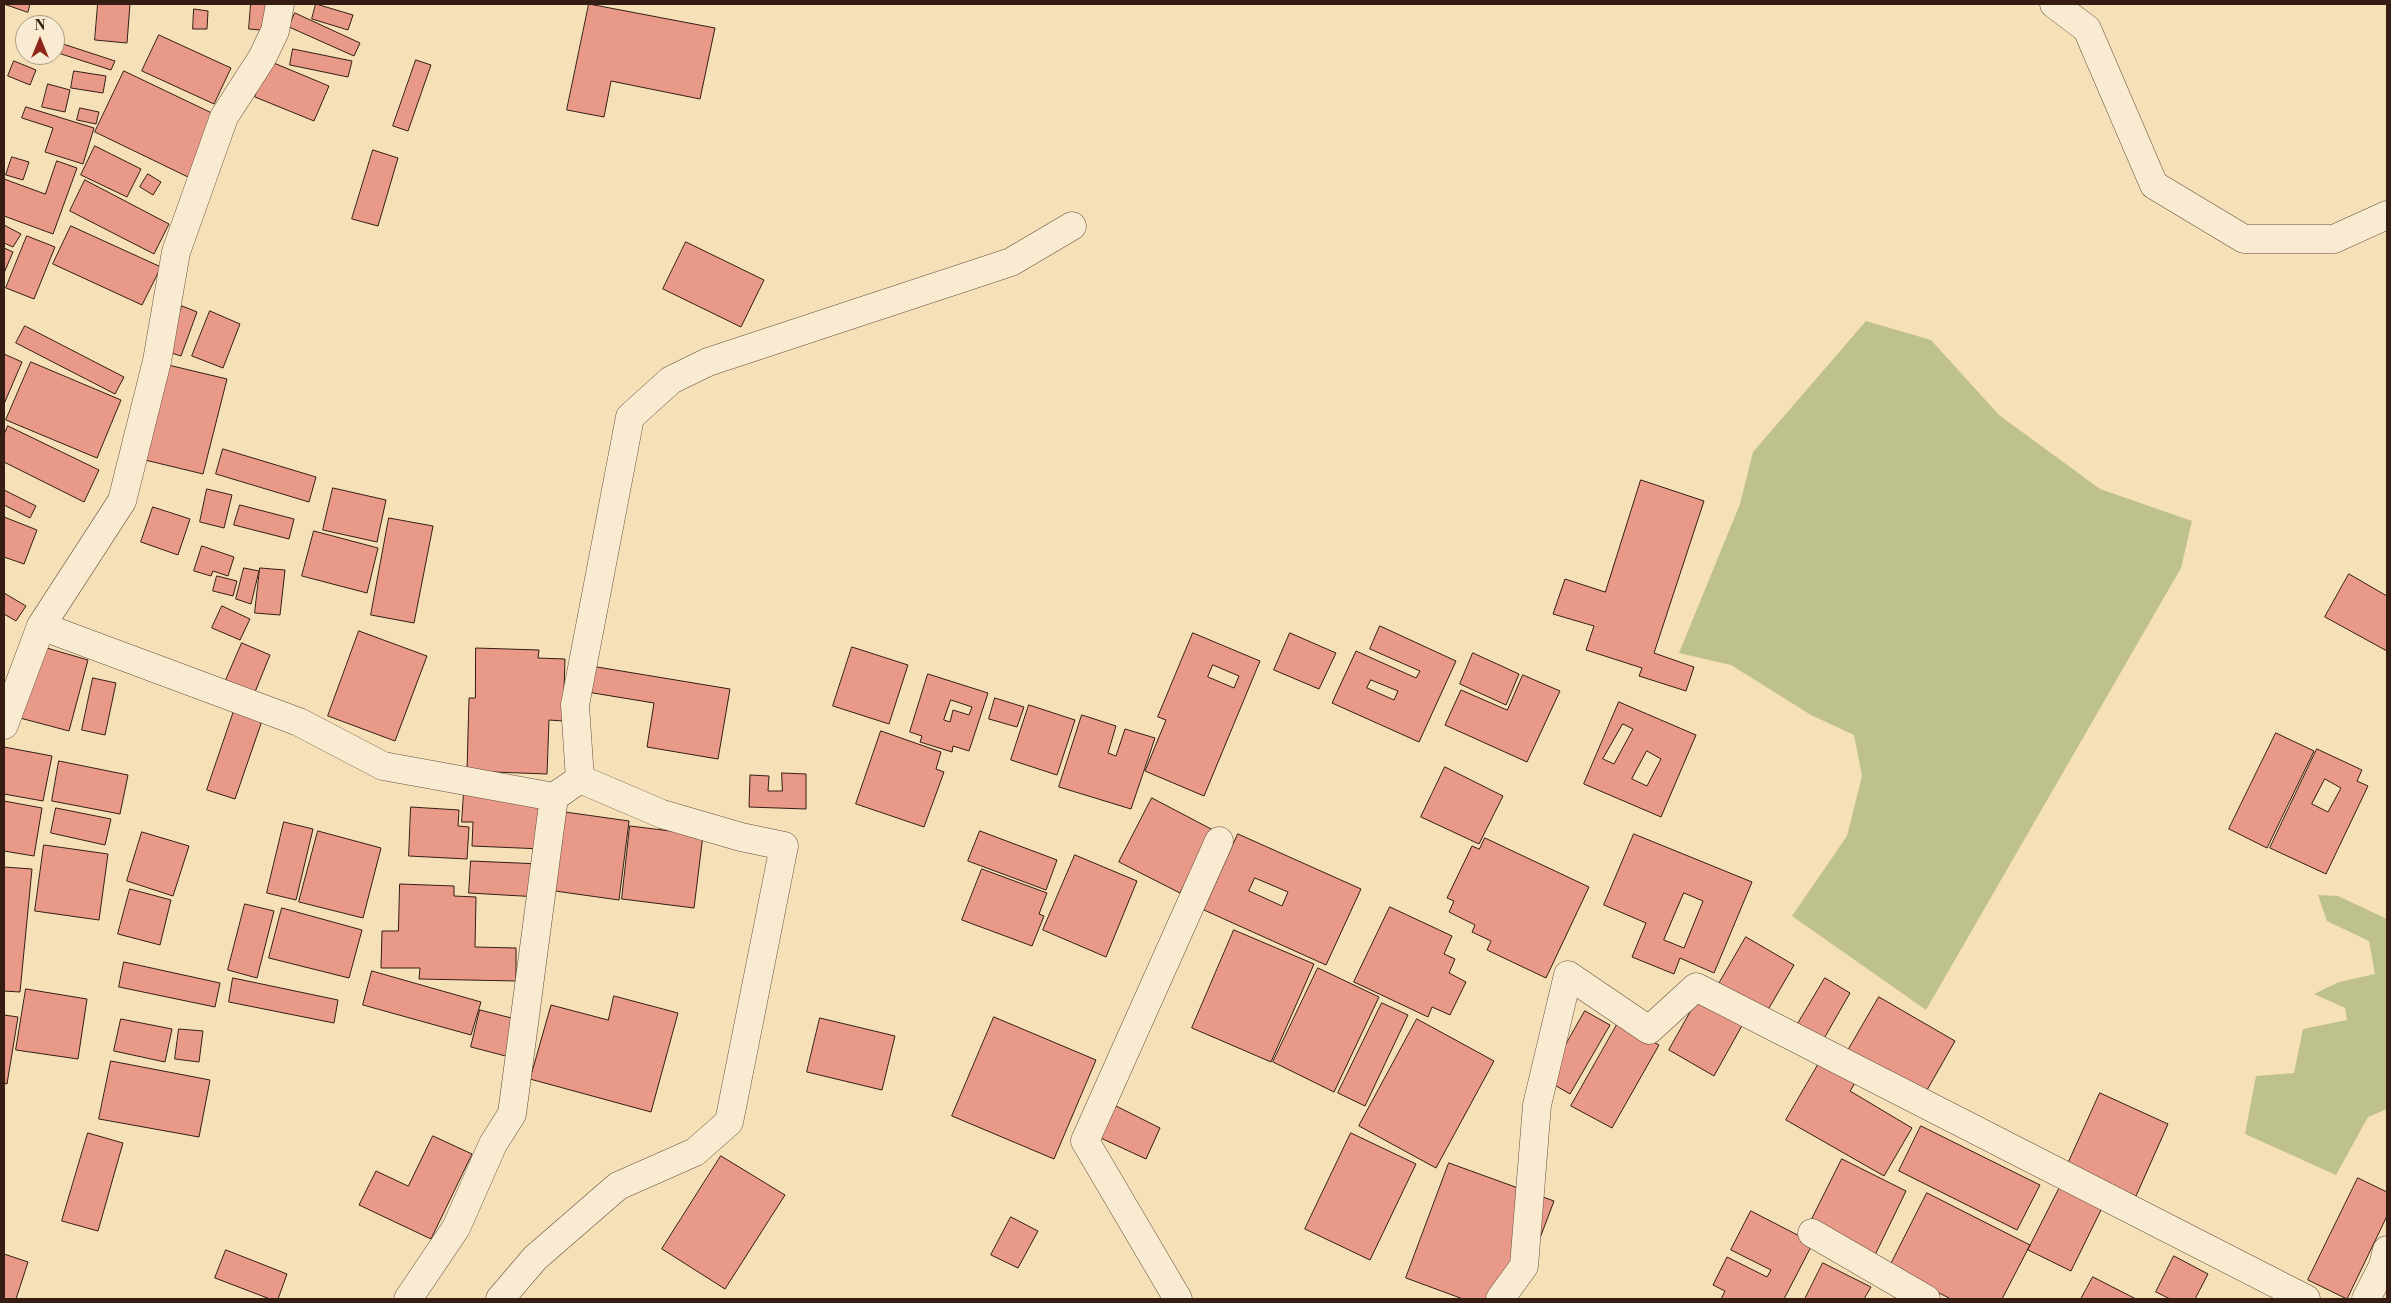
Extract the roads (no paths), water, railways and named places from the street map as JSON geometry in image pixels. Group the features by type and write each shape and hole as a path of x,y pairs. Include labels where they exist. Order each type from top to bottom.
{"street":[{"path":"4,725 41,626 122,501 157,361 176,252 224,117 262,58 275,31 280,4"},
{"path":"2054,4 2087,29 2154,185 2244,239 2334,239 2387,215"},
{"path":"580,779 575,705 630,417 671,380 708,362 1011,262 1072,226"},
{"path":"41,626 300,722 383,766 554,797 580,779"},
{"path":"500,1299 535,1258 618,1186 695,1152 729,1122 784,846 741,837 662,814 580,779"},
{"path":"408,1299 456,1228 493,1144 512,1114 554,797"},
{"path":"1178,1299 1085,1141 1219,841"},
{"path":"1500,1299 1524,1266 1537,1105 1568,975 1649,1030 1696,987 2306,1299"},
{"path":"1812,1233 1926,1299"},
{"path":"2366,1299 2383,1266 2387,1250"}]}
